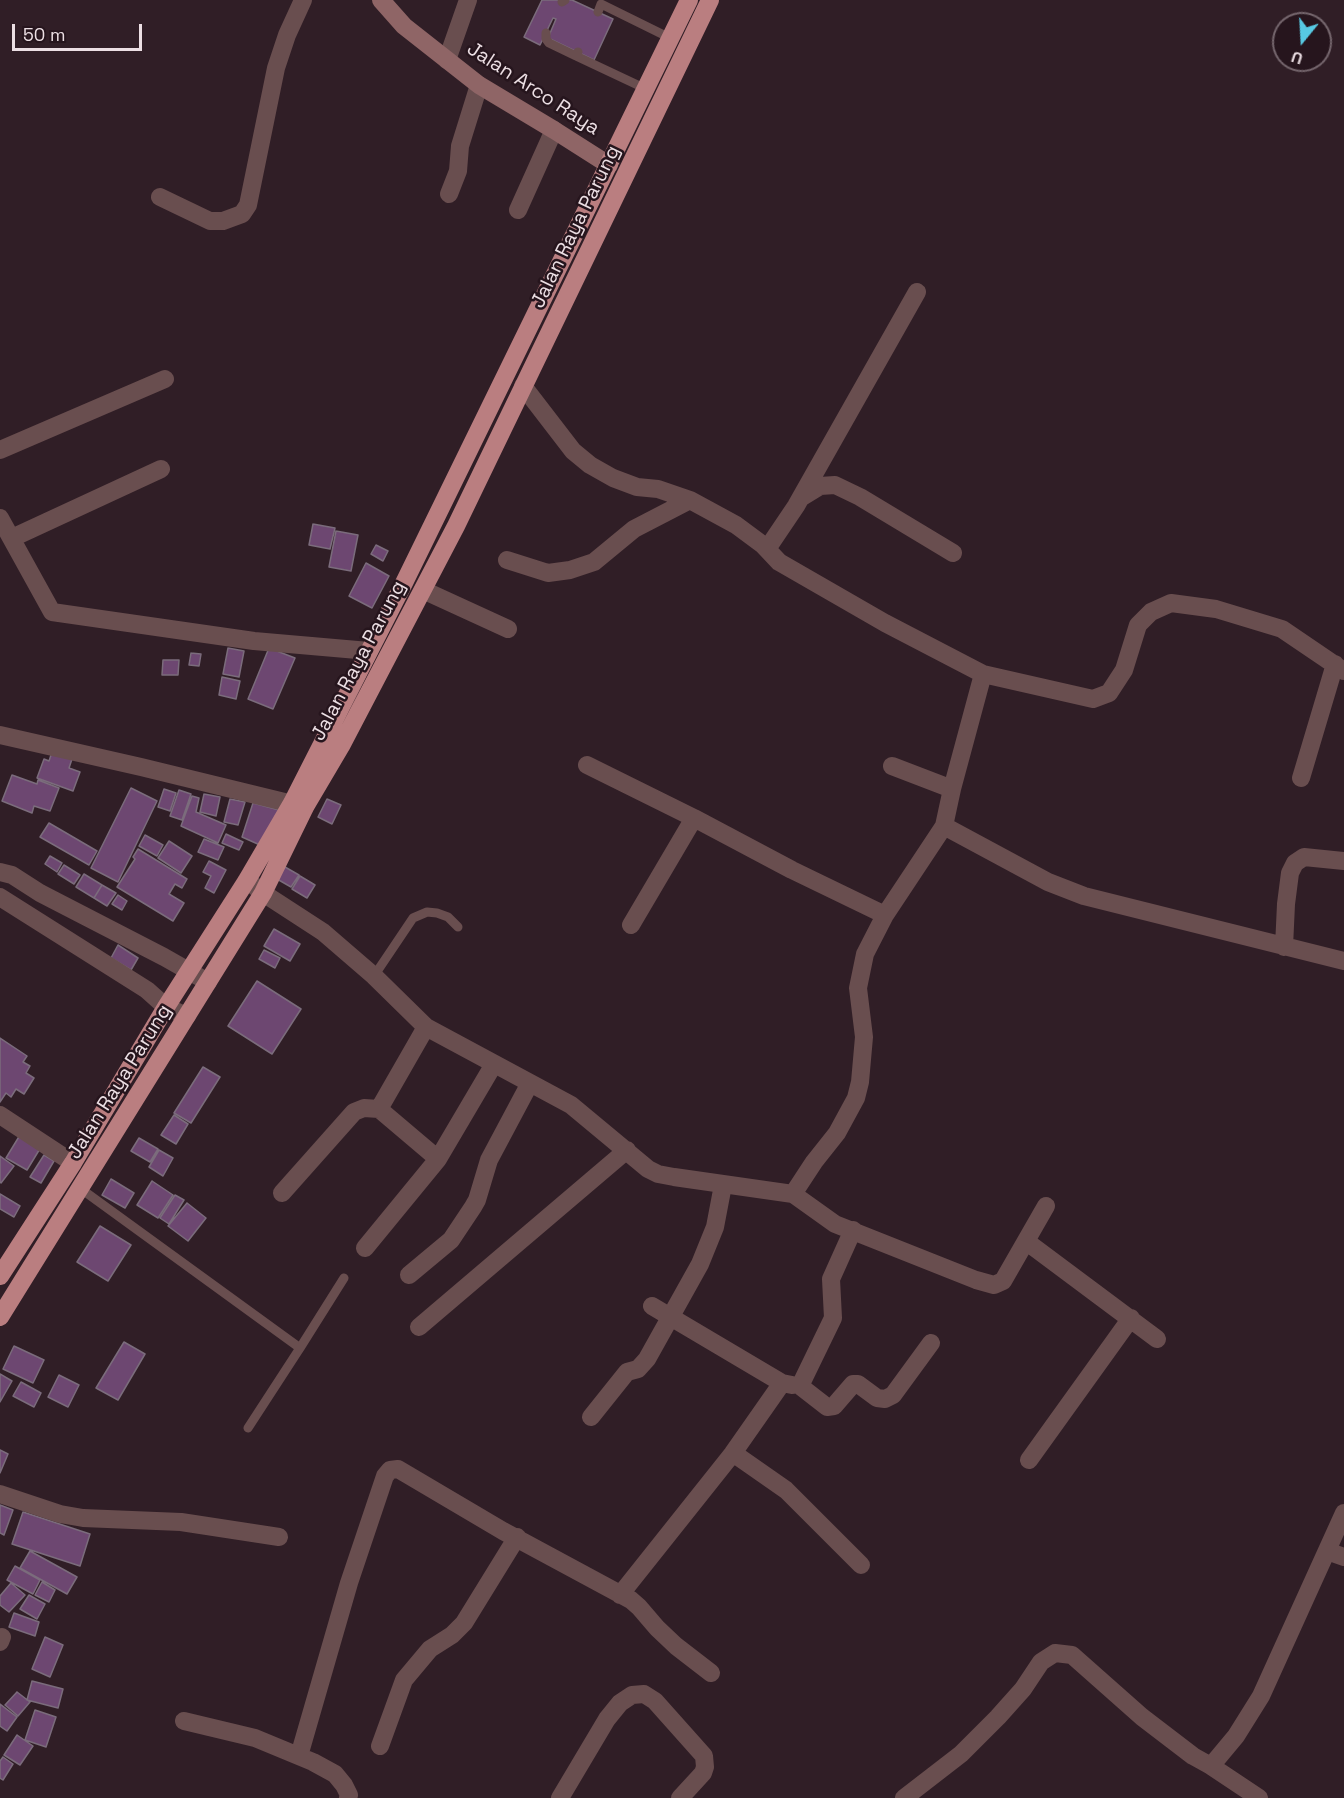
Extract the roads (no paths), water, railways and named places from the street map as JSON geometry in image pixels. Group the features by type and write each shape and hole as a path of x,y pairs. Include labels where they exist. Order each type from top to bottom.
{"highway":[{"name":"Jalan Raya Parung","path":"0,1317 263,893 298,805 369,651 689,0"},
{"name":"Jalan Raya Parung","path":"0,1276 73,1163 188,971 298,805 341,746 456,526 710,0"},
{"path":"436,518 456,526"}],"main road":[{"name":"Jalan Arco Raya","path":"381,0 404,26 479,85 609,165"}],"street":[{"path":"160,197 210,221 223,221 242,214 248,205 276,68 287,35 303,0"},
{"path":"447,60 468,0"},
{"path":"449,194 458,171 460,146 479,85"},
{"path":"518,210 554,130"},
{"path":"767,549 800,498 917,292"},
{"path":"0,450 165,379"},
{"path":"523,386 573,451 590,465 613,478 638,487 658,489 690,500 736,525 767,549 779,562 885,623 983,674 1093,699 1109,693 1124,670 1138,625 1151,612 1171,603 1216,609 1282,628 1339,667 1301,778"},
{"path":"12,538 161,469"},
{"path":"800,498 820,486 835,485 860,497 953,553"},
{"path":"507,560 548,573 570,570 594,562 634,529 690,500"},
{"path":"0,518 52,612 254,641 369,651"},
{"path":"423,590 508,629"},
{"path":"793,1194 837,1133 856,1098 860,1083 864,1037 858,988 865,954 885,915 944,826 983,674"},
{"path":"0,735 298,805"},
{"path":"587,765 885,915"},
{"path":"892,766 952,789"},
{"path":"631,925 694,818"},
{"path":"944,826 1048,882 1084,896 1344,961"},
{"path":"1284,947 1290,873 1295,863 1304,857 1344,861"},
{"path":"0,872 12,875 40,893 208,982"},
{"path":"247,880 323,932 374,976 426,1027 571,1104 648,1169 658,1174 793,1194 835,1224 994,1285 1003,1281 1046,1206"},
{"path":"24,913 40,893"},
{"path":"0,897 147,990 166,1007 187,1016"},
{"path":"379,1109 426,1027"},
{"path":"365,1248 438,1159 494,1064"},
{"path":"409,1275 451,1240 473,1207 489,1160 530,1083"},
{"path":"282,1193 354,1112 364,1108 379,1109 438,1159"},
{"path":"0,1115 73,1163"},
{"path":"419,1327 627,1150"},
{"path":"591,1417 627,1372 638,1369 647,1359 700,1264 716,1227 723,1185"},
{"path":"620,1595 791,1384 833,1318 831,1279 853,1230"},
{"path":"1026,1242 1158,1339"},
{"path":"0,1276 17,1289"},
{"path":"652,1306 791,1384 827,1407 834,1406 853,1384 858,1384 877,1398 885,1399 893,1395 931,1343"},
{"path":"1029,1460 1131,1318"},
{"path":"733,1453 786,1490 861,1565"},
{"path":"299,1756 349,1583 390,1470 398,1469 494,1526 639,1606 676,1646 711,1673"},
{"path":"0,1494 60,1514 83,1518 182,1522 279,1537"},
{"path":"1211,1766 1236,1736 1261,1696 1335,1554 1344,1513"},
{"path":"380,1746 404,1680 430,1649 452,1635 464,1623 516,1537"},
{"path":"904,1798 961,1754 1023,1689 1041,1662 1055,1653 1072,1655 1142,1717 1193,1756 1260,1798"},
{"path":"560,1798 607,1719 620,1702 632,1695 644,1694 655,1701 704,1756 703,1773 680,1798"},
{"path":"184,1721 255,1738 299,1756 335,1774 344,1785 349,1795 348,1798"}],"lane":[{"path":"590,0 599,8 670,38"},
{"path":"546,33 549,43 577,54 644,88"},
{"path":"374,976 413,918 427,912 437,913 448,917 458,927"},
{"path":"63,1179 81,1188 300,1348"},
{"path":"248,1428 344,1278"}]}
